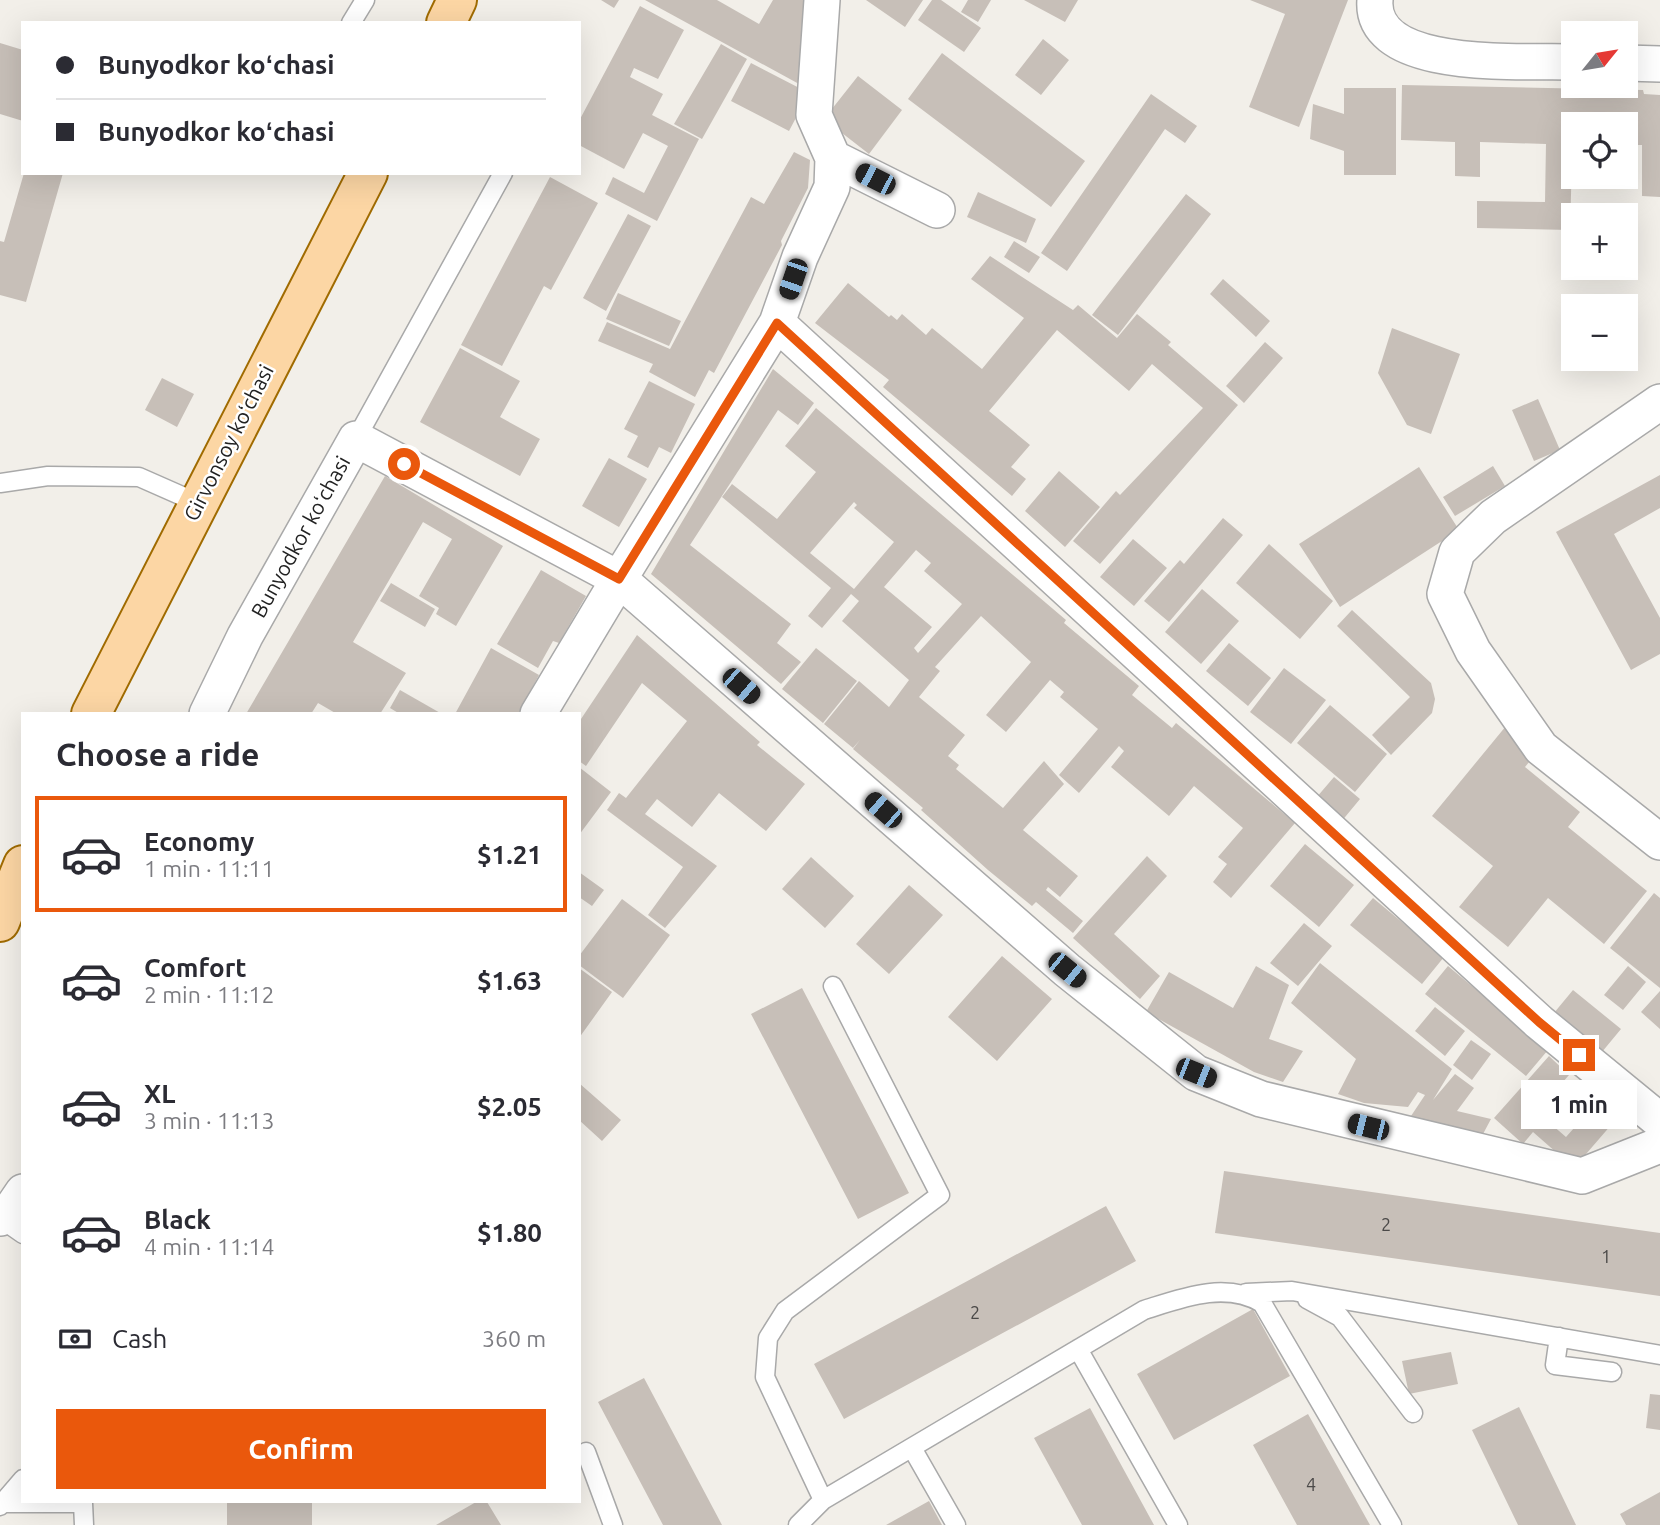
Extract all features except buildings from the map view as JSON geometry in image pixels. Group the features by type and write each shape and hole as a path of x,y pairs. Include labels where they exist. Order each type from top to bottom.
{"main road":[{"path":"447,21 457,0"},
{"name":"Girvonsoy koʻchasi","path":"92,712 367,175"},
{"path":"0,922 21,870"}],"street":[{"path":"539,712 777,323 800,257 832,187 833,158 814,115 822,0"},
{"path":"1375,0 1374,10 1387,37 1417,52 1475,59 1561,62"},
{"path":"1638,63 1660,64"},
{"path":"833,158 937,210"},
{"path":"777,323 1539,1022 1660,1121"},
{"path":"1660,402 1493,517 1457,552 1445,594 1473,650 1541,748 1660,842"},
{"name":"Bunyodkor koʻchasi","path":"208,712 245,636 356,439 619,579 1067,970 1196,1073 1261,1099 1422,1140 1582,1176 1660,1145"},
{"path":"0,1218 10,1211 21,1195"}],"lane":[{"path":"352,21 365,0"},
{"path":"356,439 502,175"},
{"path":"0,483 48,476 139,477 198,503"},
{"path":"823,1500 765,1377 768,1338 785,1311 940,1195 833,986"},
{"path":"0,1218 21,1233"},
{"path":"798,1525 823,1500 1144,1310 1186,1297 1222,1292 1292,1291 1660,1355"},
{"path":"1292,1291 1340,1317 1413,1413"},
{"path":"1246,1293 1262,1303 1392,1525"},
{"path":"1559,1338 1555,1365 1612,1372"},
{"path":"1079,1349 1178,1525"},
{"path":"912,1448 956,1525"},
{"path":"586,1452 613,1525"},
{"path":"2,1505 21,1481"},
{"path":"2,1505 83,1503 84,1525"}],"route":[{"path":"404,464 619,579 777,323 1281,787 1539,1022 1579,1055"}]}
